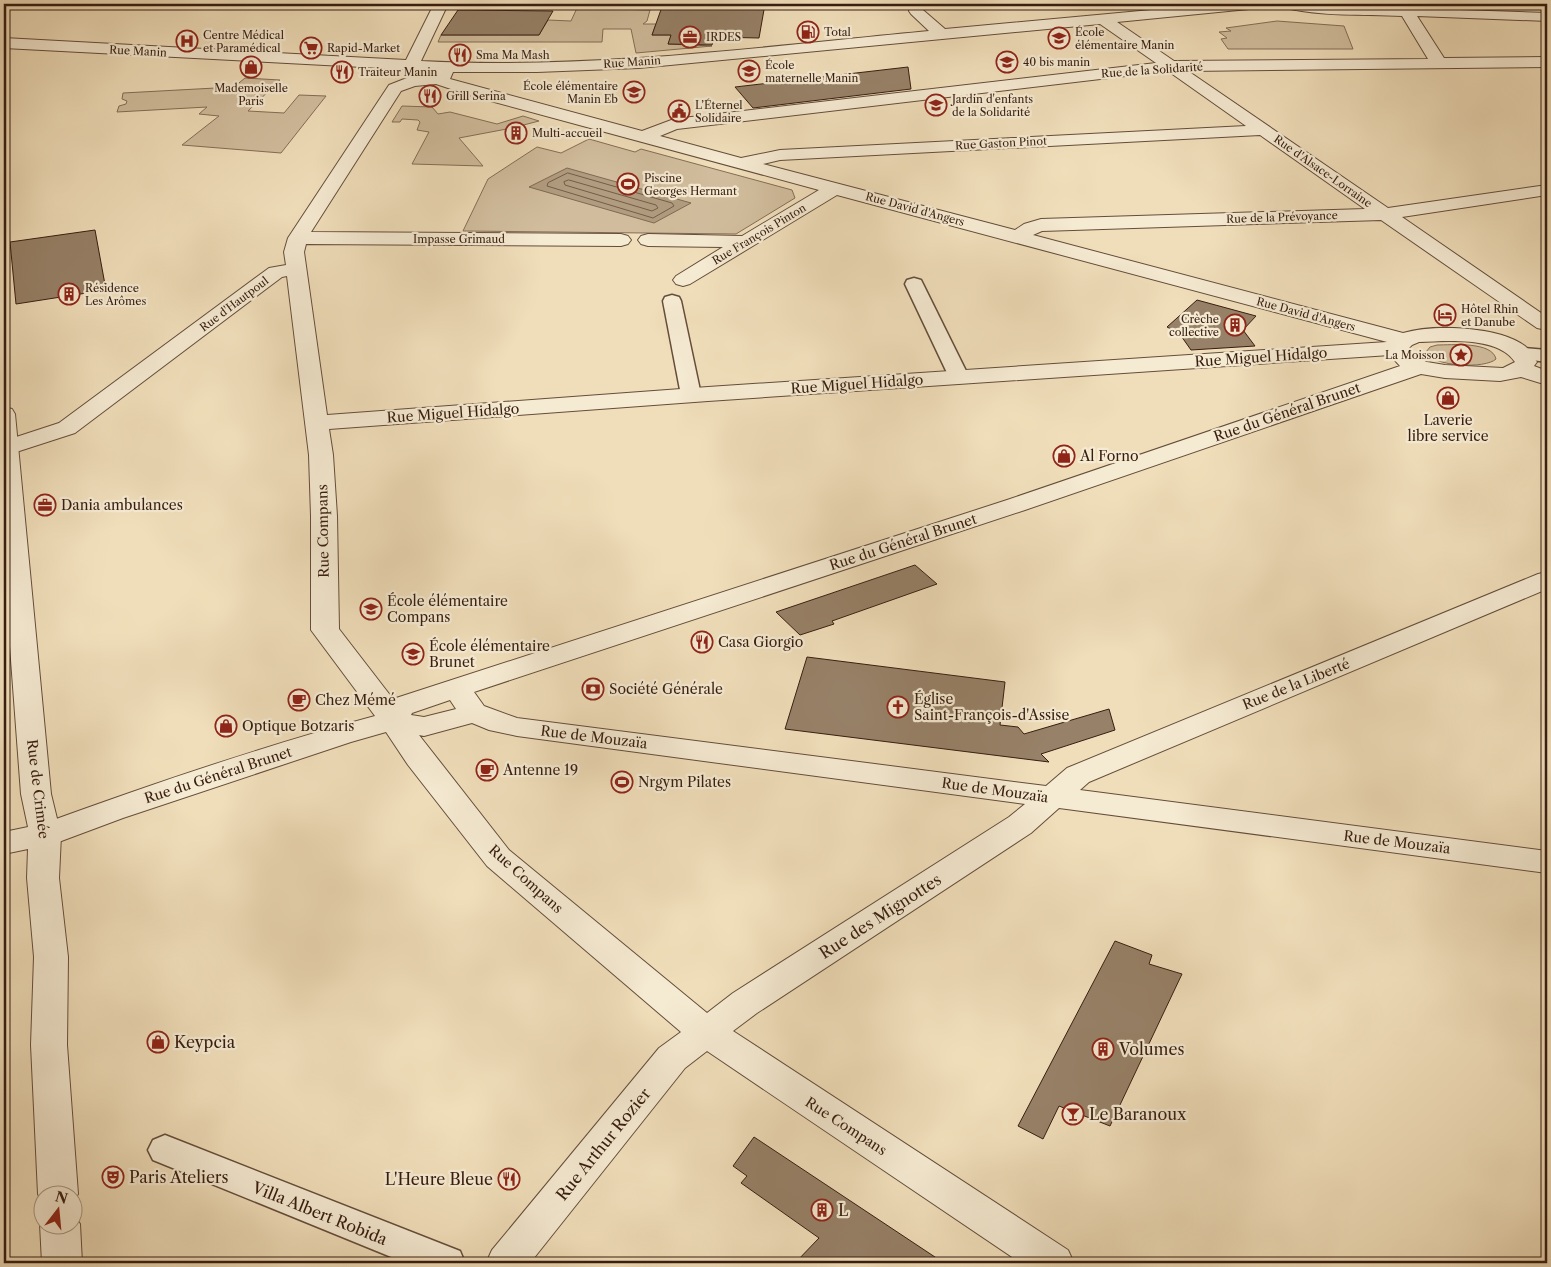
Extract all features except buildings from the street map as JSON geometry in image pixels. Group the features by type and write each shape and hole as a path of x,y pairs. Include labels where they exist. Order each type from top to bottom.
{"street":[{"path":"411,65 441,4"},
{"path":"917,4 916,11 942,35"},
{"name":"Rue Manin","path":"4,44 411,65 445,73 639,63 1258,4"},
{"path":"1287,4 1315,8 1547,17"},
{"path":"1407,12 1439,64"},
{"name":"Rue d'Alsace-Lorraine","path":"1103,19 1546,323"},
{"name":"Rue de la Solidarité","path":"643,137 674,124 1171,66 1547,62"},
{"path":"296,269 294,252 298,238 395,88 412,81 445,73"},
{"name":"Rue David d'Angers","path":"445,73 443,82 471,91 1018,237 1400,344"},
{"name":"Rue Gaston Pinot","path":"739,162 780,155 1263,130"},
{"name":"Rue François Pinton","path":"682,280 835,188"},
{"name":"Rue de la Prévoyance","path":"1018,237 1031,228 1041,225 1385,214 1547,190"},
{"name":"Impasse Grimaud","path":"298,238 621,240"},
{"path":"648,240 746,242"},
{"name":"Rue Compans","path":"296,269 318,423 324,516 325,630 373,692 392,721 498,858 678,1011 757,1067 1054,1263"},
{"name":"Rue d'Hautpoul","path":"7,448 68,428 276,272 296,269"},
{"path":"914,284 958,377"},
{"path":"672,301 691,395"},
{"path":"1484,337 1517,328 1546,323"},
{"path":"1400,344 1398,353 1404,359 1419,367 1446,372 1506,374 1521,359 1546,323"},
{"name":"Rue Miguel Hidalgo","path":"318,423 1400,344 1425,336 1484,337"},
{"path":"1484,337 1512,346 1521,359 1547,378"},
{"path":"1521,359 1547,356"},
{"name":"Rue du Général Brunet","path":"4,843 45,834 112,810 341,735 392,721 424,727 466,701 1016,506 1419,367"},
{"name":"Rue de Crimée","path":"4,414 36,794 45,834 43,878 51,957 49,1045 57,1184"},
{"name":"Rue de la Liberté","path":"1050,797 1078,775 1547,580"},
{"name":"Rue de Mouzaïa","path":"466,701 499,723 517,727 1547,862"},
{"name":"Rue des Mignottes","path":"707,1032 745,1003 1020,825 1050,797"},
{"name":"Rue Arthur Rozier","path":"506,1263 672,1058 707,1032"},
{"name":"Villa Albert Robida","path":"165,1150 447,1263"},
{"path":"61,1234 62,1263"}],"shaded area":[{"path":"577,8 650,10 647,21 643,24 656,24 652,35 672,35 668,44 712,46 636,53 631,29 603,29 602,42 438,42 441,35 539,35 548,20 571,21"},
{"path":"1277,21 1344,26 1353,49 1228,49 1221,39 1227,38 1219,32 1231,31 1226,28"},
{"path":"245,78 280,80 248,111 284,113 299,95 326,96 281,153 182,145 219,116 199,114 207,107 117,112 119,106 126,104 127,101 122,99 123,93 234,87"},
{"path":"402,106 432,107 438,114 450,112 497,124 523,116 539,121 459,138 483,166 412,164 429,132 417,130 420,122 418,120 402,119 400,122 392,122"},
{"name":"Piscine Georges Hermant","path":"589,139 635,152 641,149 792,190 795,198 736,234 463,231 488,179 537,147 561,153"},
{"path":"1437,345 1470,345 1479,347 1493,353 1496,359 1482,364 1471,365 1438,361 1430,357 1426,352 1430,347"}],"water":[{"path":"567,168 691,203 654,223 529,187"}],"place":[{"name":"Total","path":"808,32"},
{"name":"IRDES","path":"690,37"},
{"name":"École élémentaire Manin","path":"1059,38"},
{"name":"Centre Médical et Paramédical","path":"187,41"},
{"name":"Rapid-Market","path":"311,48"},
{"name":"Sma Ma Mash","path":"460,55"},
{"name":"40 bis manin","path":"1007,62"},
{"name":"Mademoiselle Paris","path":"251,67"},
{"name":"École maternelle Manin","path":"749,71"},
{"name":"Traiteur Manin","path":"342,72"},
{"name":"École élémentaire Manin Eb","path":"634,92"},
{"name":"Grill Serina","path":"430,96"},
{"name":"Jardin d'enfants de la Solidarité","path":"936,105"},
{"name":"L’Éternel Solidaire","path":"679,111"},
{"name":"Multi-accueil","path":"516,133"},
{"name":"Piscine Georges Hermant","path":"628,184"},
{"name":"Résidence Les Arômes","path":"69,294"},
{"name":"Hôtel Rhin et Danube","path":"1445,315"},
{"name":"Crèche collective","path":"1235,325"},
{"name":"La Moisson","path":"1461,355"},
{"name":"Laverie libre service","path":"1448,398"},
{"name":"Al Forno","path":"1064,456"},
{"name":"Dania ambulances","path":"45,505"},
{"name":"École élémentaire Compans","path":"371,609"},
{"name":"Casa Giorgio","path":"702,642"},
{"name":"École élémentaire Brunet","path":"413,654"},
{"name":"Société Générale","path":"593,689"},
{"name":"Chez Mémé","path":"299,700"},
{"name":"Église Saint-François-d'Assise","path":"898,707"},
{"name":"Optique Botzaris","path":"226,726"},
{"name":"Antenne 19","path":"487,770"},
{"name":"Nrgym Pilates","path":"622,782"},
{"name":"Keypcia","path":"158,1042"},
{"name":"Volumes","path":"1103,1049"},
{"name":"Le Baranoux","path":"1073,1114"},
{"name":"Paris Ateliers","path":"113,1177"},
{"name":"L'Heure Bleue","path":"509,1179"},
{"name":"L","path":"822,1210"}]}
